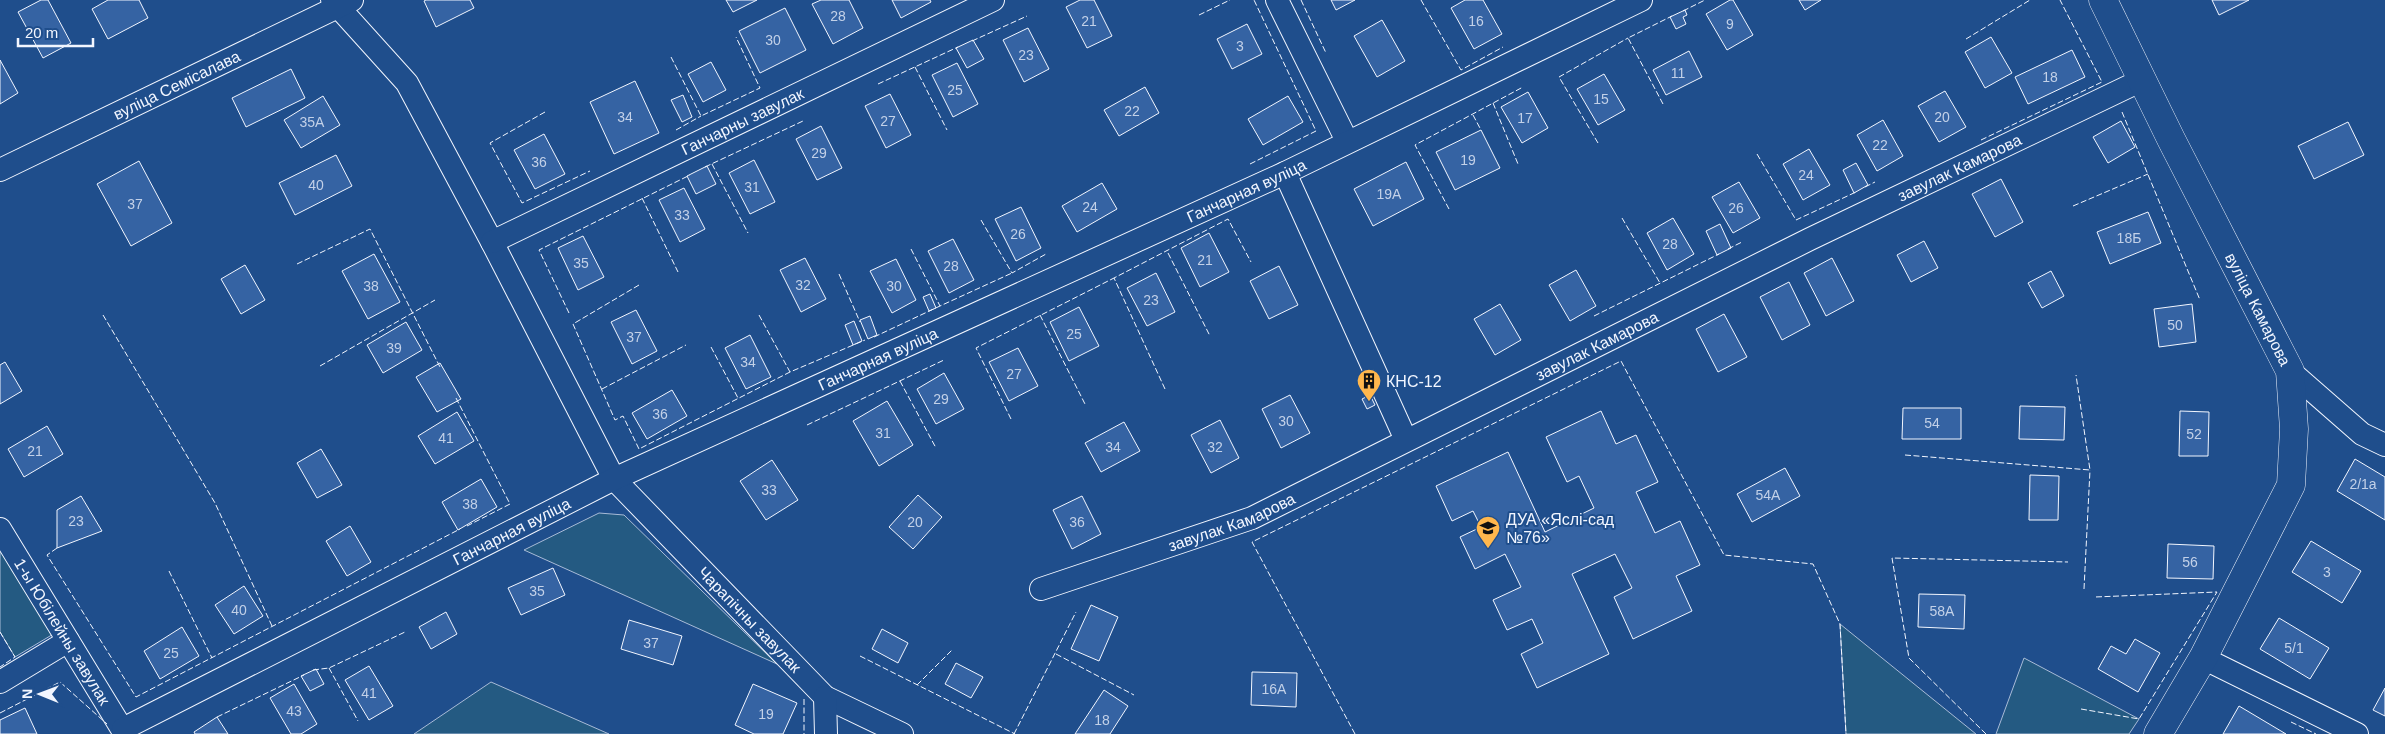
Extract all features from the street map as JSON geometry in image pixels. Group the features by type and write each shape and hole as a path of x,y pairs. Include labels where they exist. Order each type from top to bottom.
{"street":[{"name":"Ганчарны завулак","path":"492,242 993,0"},
{"path":"1277,0 1347,141"},
{"name":"Ганчарная вуліца","path":"124,731 614,480 1285,173 1347,141 1641,0"},
{"name":"вуліца Камарова","path":"2103,0 2290,370 2294,429 2290,485 2202,658 2158,734"},
{"path":"342,2 407,84 492,242 614,480"},
{"name":"вуліца Семісалава","path":"0,170 342,2"},
{"name":"завулак Камарова","path":"1041,589 1252,518 1801,243 2142,80"},
{"path":"1285,173 1406,440"},
{"path":"2290,370 2362,434 2385,445"},
{"name":"Чарапічны завулак","path":"614,480 825,697 902,734"},
{"name":"1-ы Юбілейны завулак","path":"0,529 124,731"},
{"path":"0,682 68,641"},
{"path":"2202,658 2357,734"},
{"path":"825,697 826,734"}],"shaded area":[{"path":"599,513 624,515 777,664 524,550"},
{"path":"0,547 55,633 15,657 0,632"},
{"path":"1840,624 1976,734 1846,734"},
{"path":"2024,658 2139,719 2129,734 1996,734"},
{"path":"491,682 609,734 414,734"}],"building":[{"path":"41,0 48,0 71,43 43,58 18,12"},
{"path":"108,0 139,0 148,18 108,39 92,9"},
{"path":"470,0 474,8 436,27 424,1"},
{"path":"726,0 757,0 733,12"},
{"path":"821,0 849,0 863,28 833,44 812,4"},
{"path":"892,0 930,0 931,2 901,18"},
{"path":"1080,0 1094,0 1112,36 1087,48 1066,7"},
{"path":"1331,0 1355,0 1336,10"},
{"path":"1465,0 1483,0 1502,34 1474,49 1451,8"},
{"path":"1733,0 1753,35 1727,50 1706,14"},
{"path":"1799,0 1821,0 1805,10"},
{"path":"2212,0 2249,0 2219,15"},
{"path":"785,8 806,50 760,73 739,31"},
{"path":"1685,10 1687,15 1683,17 1686,24 1676,29 1670,17"},
{"path":"1382,20 1405,61 1377,77 1354,36"},
{"path":"1247,24 1262,54 1232,69 1217,39"},
{"path":"1028,28 1049,69 1024,82 1003,40"},
{"path":"1991,37 2012,73 1985,88 1965,52"},
{"path":"973,40 984,59 967,68 956,48"},
{"path":"2072,50 2085,77 2028,104 2015,77"},
{"path":"1689,51 1702,77 1666,95 1653,70"},
{"path":"0,60 18,93 0,104"},
{"path":"711,62 726,90 703,102 688,74"},
{"path":"957,63 978,104 953,117 932,75"},
{"path":"291,69 305,98 246,127 232,98"},
{"path":"1604,74 1625,110 1598,125 1577,89"},
{"path":"635,81 659,133 614,154 590,102"},
{"path":"1145,87 1159,113 1119,136 1104,110"},
{"path":"1945,91 1966,127 1939,142 1918,106"},
{"path":"1528,92 1548,128 1522,143 1501,107"},
{"path":"890,94 911,135 886,148 865,106"},
{"path":"683,95 692,117 682,122 671,100"},
{"path":"323,96 340,125 301,148 284,120"},
{"path":"1288,96 1303,122 1263,145 1248,119"},
{"path":"1883,120 1903,156 1877,171 1857,135"},
{"path":"2121,121 2135,147 2108,163 2093,137"},
{"path":"2348,122 2364,155 2314,179 2298,146"},
{"path":"821,126 842,168 817,180 796,139"},
{"path":"1481,130 1500,168 1455,190 1436,152"},
{"path":"544,134 565,174 535,189 514,150"},
{"path":"1809,149 1830,185 1803,200 1783,164"},
{"path":"336,155 352,186 295,215 279,183"},
{"path":"754,160 775,202 750,214 729,173"},
{"path":"139,161 172,223 131,246 97,184"},
{"path":"1406,162 1424,199 1373,226 1354,189"},
{"path":"1856,163 1868,185 1854,193 1843,170"},
{"path":"707,166 716,184 696,194 687,176"},
{"path":"2001,179 2023,222 1995,237 1972,194"},
{"path":"1739,182 1760,218 1733,233 1712,197"},
{"path":"1102,183 1117,209 1077,232 1062,206"},
{"path":"684,188 705,229 680,242 659,200"},
{"path":"1021,207 1041,248 1016,261 995,219"},
{"path":"2148,212 2161,243 2110,264 2097,232"},
{"path":"1673,218 1694,254 1667,270 1647,233"},
{"path":"1720,224 1731,248 1717,255 1706,231"},
{"path":"1209,233 1229,272 1200,287 1181,248"},
{"path":"583,236 604,277 578,290 558,248"},
{"path":"953,239 974,280 949,293 928,251"},
{"path":"1924,241 1938,268 1911,282 1897,255"},
{"path":"374,254 400,302 368,319 342,271"},
{"path":"805,258 826,299 801,312 780,270"},
{"path":"1832,258 1854,301 1826,316 1804,273"},
{"path":"896,259 916,300 892,313 870,271"},
{"path":"245,265 265,300 241,314 221,279"},
{"path":"1279,266 1298,305 1269,319 1250,281"},
{"path":"1576,270 1596,306 1570,321 1549,285"},
{"path":"2051,271 2064,296 2042,308 2028,283"},
{"path":"1156,273 1175,312 1147,326 1127,288"},
{"path":"1789,282 1810,325 1782,340 1760,297"},
{"path":"930,294 936,308 929,311 923,297"},
{"path":"1500,304 1521,340 1495,355 1474,319"},
{"path":"2192,304 2196,342 2159,347 2154,309"},
{"path":"1079,307 1099,346 1069,361 1050,322"},
{"path":"636,310 657,351 632,364 611,322"},
{"path":"1724,314 1747,357 1718,372 1696,329"},
{"path":"870,316 877,335 868,339 860,320"},
{"path":"854,321 862,341 853,345 845,325"},
{"path":"406,322 422,350 383,373 367,345"},
{"path":"750,335 771,377 746,389 725,348"},
{"path":"1018,348 1038,386 1009,401 989,362"},
{"path":"5,362 22,391 0,404 0,365"},
{"path":"440,363 461,399 437,412 416,377"},
{"path":"944,373 964,409 936,424 917,389"},
{"path":"672,390 687,416 647,439 632,413"},
{"path":"1290,395 1310,433 1281,448 1262,409"},
{"name":"КНС-12","path":"1370,395 1375,405 1367,409 1362,399"},
{"path":"887,401 913,445 879,466 853,421"},
{"path":"2020,406 2065,407 2064,440 2019,439"},
{"path":"1903,408 1961,408 1961,439 1902,439"},
{"path":"1601,411 1616,444 1636,435 1658,482 1636,492 1655,533 1680,521 1700,565 1676,576 1692,611 1633,639 1614,597 1632,588 1615,554 1572,574 1609,654 1537,688 1521,654 1543,643 1532,619 1507,630 1493,600 1521,587 1505,554 1475,569 1460,537 1481,527 1473,511 1452,521 1436,486 1508,452 1545,532 1594,508 1579,476 1567,482 1546,437"},
{"path":"2180,411 2209,412 2208,456 2179,456"},
{"path":"457,412 474,441 435,464 418,436"},
{"path":"1220,420 1239,458 1211,473 1191,435"},
{"path":"1124,422 1140,451 1101,472 1085,443"},
{"path":"47,426 63,454 24,477 8,449"},
{"path":"321,449 342,485 317,498 297,463"},
{"path":"2355,459 2385,477 2385,520 2337,491"},
{"path":"772,460 798,500 766,520 740,481"},
{"path":"1785,468 1800,496 1752,522 1737,494"},
{"path":"2030,475 2059,476 2058,520 2029,520"},
{"path":"481,479 497,507 458,530 442,502"},
{"path":"918,495 942,517 913,549 889,527"},
{"path":"81,496 102,531 57,548 57,510"},
{"path":"1082,496 1101,534 1072,549 1053,510"},
{"path":"350,526 371,562 347,576 326,541"},
{"path":"2311,541 2361,571 2342,603 2292,572"},
{"path":"2168,544 2214,546 2213,579 2167,578"},
{"path":"553,568 565,595 521,615 508,588"},
{"path":"244,586 263,616 234,634 215,605"},
{"path":"1919,594 1965,595 1964,629 1918,627"},
{"path":"1091,605 1118,617 1099,661 1071,649"},
{"path":"446,612 457,634 431,649 419,627"},
{"path":"2279,618 2329,648 2310,679 2260,649"},
{"path":"629,620 682,636 673,665 621,649"},
{"path":"182,627 199,656 160,679 144,651"},
{"path":"882,629 908,643 898,663 872,649"},
{"path":"2135,639 2160,653 2138,692 2098,669 2111,646 2126,654"},
{"path":"956,663 983,677 971,698 945,684"},
{"path":"369,666 393,706 369,720 345,680"},
{"path":"316,669 324,684 310,691 301,676"},
{"path":"1252,672 1297,673 1296,707 1251,705"},
{"path":"294,684 317,724 301,734 291,734 270,698"},
{"path":"753,684 797,703 783,734 754,734 735,725"},
{"path":"2385,688 2385,716 2373,710"},
{"path":"1104,690 1128,706 1110,734 1075,734"},
{"path":"2239,706 2286,734 2223,734"},
{"path":"25,708 37,734 0,734 0,720"},
{"path":"217,717 228,734 195,734 194,732"}],"fence":[{"path":"1199,15 1230,0"},
{"path":"1250,164 1316,131 1254,0"},
{"path":"1301,0 1326,53"},
{"path":"1421,0 1461,70 1503,47"},
{"path":"1683,11 1705,0"},
{"path":"1966,39 2030,0"},
{"path":"1981,140 2102,82 2060,0"},
{"path":"972,41 1027,16"},
{"path":"1663,104 1628,38 1672,16"},
{"path":"671,57 701,116 760,88 736,37"},
{"path":"1598,143 1559,77 1628,38"},
{"path":"878,84 958,47"},
{"path":"915,67 947,130"},
{"path":"1449,209 1415,145 1523,87"},
{"path":"1493,103 1518,164"},
{"path":"545,112 490,143 522,203 590,171"},
{"path":"2122,112 2200,300"},
{"path":"1473,115 1481,130"},
{"path":"676,130 701,116"},
{"path":"705,167 803,121"},
{"path":"1757,154 1796,220 1856,192"},
{"path":"712,164 748,233"},
{"path":"2073,206 2148,174"},
{"path":"569,313 539,250 690,175"},
{"path":"1865,187 1875,182"},
{"path":"642,198 678,272"},
{"path":"1622,218 1660,283"},
{"path":"1165,389 1114,278 1228,219 1251,262"},
{"path":"981,220 1012,273 1046,254"},
{"path":"297,264 370,229 440,367"},
{"path":"1728,249 1742,242"},
{"path":"911,249 940,306 1012,273"},
{"path":"1168,253 1210,336"},
{"path":"1594,316 1719,254"},
{"path":"839,274 860,322"},
{"path":"1011,419 976,348 1114,278"},
{"path":"639,285 573,324 615,420 623,416 639,449 790,372"},
{"path":"320,366 435,300"},
{"path":"874,337 940,306"},
{"path":"103,315 215,503 272,626"},
{"path":"759,315 790,372 865,340"},
{"path":"1040,315 1086,406"},
{"path":"602,389 686,345"},
{"path":"711,347 738,398"},
{"path":"807,425 944,360"},
{"path":"1355,734 1252,542 1621,361 1724,555 1813,564 1840,624 1846,734"},
{"path":"1905,455 2090,470 2076,375"},
{"path":"900,381 936,448"},
{"path":"456,398 510,504 467,526"},
{"path":"2084,589 2090,470"},
{"path":"57,548 47,555 136,697 460,529"},
{"path":"1986,734 1909,658 1892,558 2068,562"},
{"path":"169,571 212,658"},
{"path":"2081,709 2139,719 2217,592 2095,597"},
{"path":"1014,734 1076,612"},
{"path":"0,632 15,657 0,667"},
{"path":"313,670 329,668 405,632"},
{"path":"917,685 952,650"},
{"path":"1056,654 1134,695"},
{"path":"860,656 1015,734"},
{"path":"329,668 358,721"},
{"path":"217,717 304,675"},
{"path":"0,713 60,682 107,724"},
{"path":"804,699 804,734"},
{"path":"2291,722 2316,734"}],"place":[{"name":"КНС-12","path":"1369,402"},
{"name":"ДУА «Яслі-сад №76»","path":"1488,549"}]}
